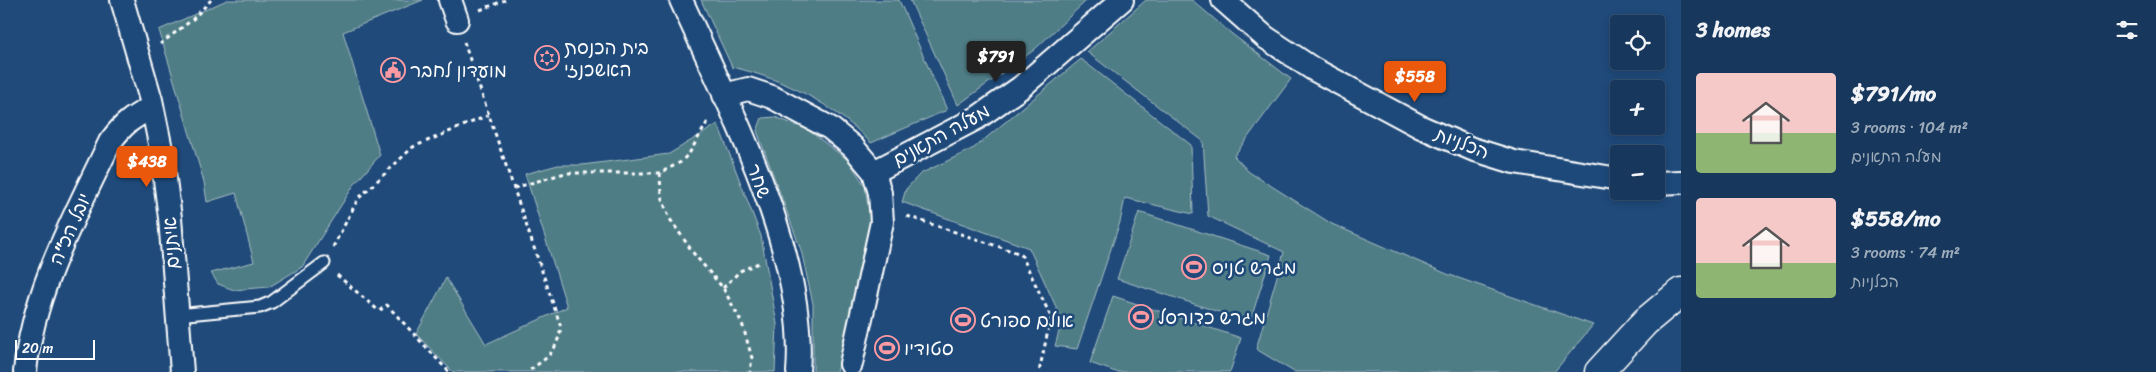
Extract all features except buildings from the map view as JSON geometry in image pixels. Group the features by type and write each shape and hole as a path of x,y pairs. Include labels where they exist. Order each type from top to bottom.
{"street":[{"name":"איתנים","path":"122,0 152,107 161,148 170,218 182,372"},
{"name":"שחר","path":"681,0 746,145 784,251 796,309 798,372"},
{"name":"מעלה התאנים","path":"874,172 977,118 1020,88 1122,0"},
{"name":"הכלניות","path":"1222,0 1264,37 1314,69 1421,127 1472,149 1514,162 1610,178"},
{"name":"מעלה התאנים","path":"724,95 748,89 772,97 830,128 853,147 874,172 880,193 882,222 850,368"},
{"name":"יובל הכ\"ה","path":"25,372 38,306 59,251 110,142 122,126 131,118 152,107"},
{"path":"1665,183 1681,182"},
{"path":"1598,372 1645,322 1681,292"}],"lane":[{"path":"177,315 260,307 272,302 324,264"}],"path":[{"path":"139,59 192,20 211,0"},
{"path":"453,10 561,327 558,344 548,357 527,372"},
{"path":"514,188 565,173 660,173 681,162 690,152 724,95"},
{"path":"449,372 387,305 379,311 324,264 358,199 413,146 489,115"},
{"path":"660,173 661,196 670,219 694,254 723,288 742,323 752,358 750,372"},
{"path":"880,208 1021,254 1052,317 1039,372"},
{"path":"723,288 740,271 784,251"}],"green space":[{"path":"227,0 423,0 343,32 380,155 354,185 302,267 269,287 234,290 218,284 211,273 254,262 236,193 207,202 204,182 159,30"},
{"path":"701,0 899,0 947,110 871,143 841,116 807,95 770,78 732,67"},
{"path":"910,0 1087,0 1034,50 958,105"},
{"path":"1146,0 1192,0 1232,34 1291,79 1234,156 1249,172 1332,224 1447,274 1593,325 1554,372 1294,372 1256,349 1284,252 1208,216 1203,141 1087,52"},
{"path":"1081,59 1191,145 1193,214 1125,198 1120,222 1077,349 1055,346 1062,320 1029,248 902,202 906,189 920,174 974,148"},
{"path":"775,117 808,130 849,161 865,186 871,226 837,372 813,372 813,304 801,250 757,131 762,118"},
{"path":"718,124 761,236 777,324 775,372 453,372 416,334 446,278 486,344 567,307 525,174 558,165 582,165 669,154"},
{"name":"מגרש טניס","path":"1139,212 1271,255 1250,322 1117,279"},
{"name":"מגרש כדורסל","path":"1113,296 1241,338 1230,372 1116,372 1090,363"}],"place":[{"name":"בית הכנסת האשכנזי","path":"547,58"},
{"name":"מועדון לחבר","path":"393,70"},
{"name":"מגרש טניס","path":"1194,267"},
{"name":"מגרש כדורסל","path":"1141,317"},
{"name":"אולם ספורט","path":"963,320"},
{"name":"סטודיו","path":"887,348"}]}
